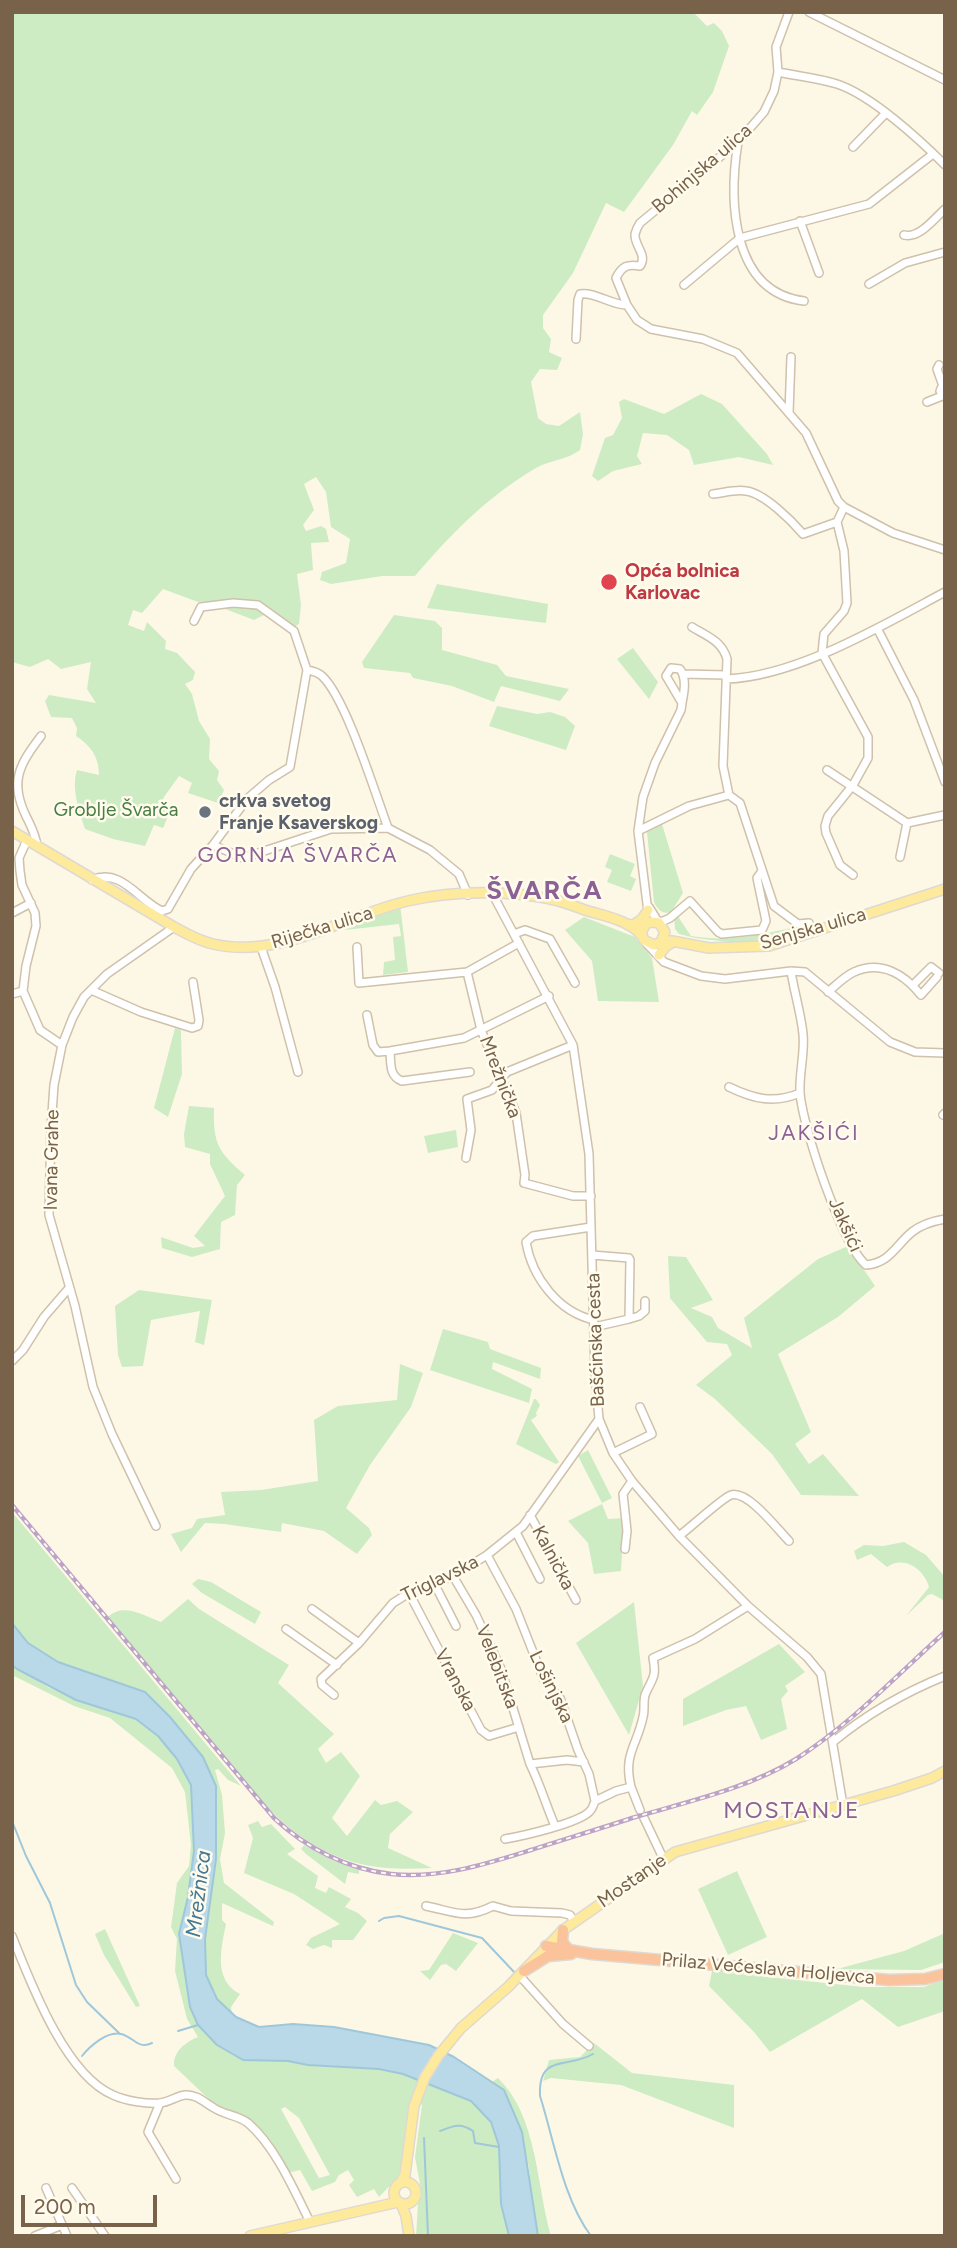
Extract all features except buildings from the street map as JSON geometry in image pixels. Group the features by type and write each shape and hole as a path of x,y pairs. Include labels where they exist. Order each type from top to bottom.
{"highway":[{"path":"563,1930 562,1942 569,1950"},
{"name":"Prilaz Većeslava Holjevca","path":"521,1973 549,1951 569,1950 592,1954"},
{"name":"Prilaz Većeslava Holjevca","path":"549,1951 889,1980 925,1979 945,1974"}],"main road":[{"name":"Riječka ulica","path":"12,831 174,927 200,940 239,948 291,941 412,900 492,893"},
{"name":"Senjska ulica","path":"661,942 677,941 709,948 769,946 945,889"},
{"path":"492,893 550,898 630,925 652,921 662,925 677,941 666,946 660,958"},
{"path":"630,925 642,919 648,909"},
{"path":"644,940 642,929 646,924"},
{"path":"630,925 644,940 654,945 661,942 665,935 662,925"},
{"name":"Mostanje","path":"549,1951 563,1930 663,1858 684,1849 932,1778 945,1770"},
{"path":"373,2207 387,2198 405,2175 415,2106 425,2077 461,2028 521,1973"},
{"path":"408,2152 416,2194 409,2233"},
{"path":"401,2182 411,2183 415,2188"},
{"path":"394,2189 394,2197 405,2211 409,2233"},
{"path":"250,2236 373,2207 408,2204 414,2200"}],"street":[{"name":"Bohinjska ulica","path":"627,305 616,278 621,268 629,264 640,266 643,263 644,258 636,243 635,234 640,223 738,142 764,112 774,91 778,72 776,47 789,12"},
{"path":"809,12 945,80"},
{"path":"778,72 838,84 859,93 945,165"},
{"path":"853,147 885,114"},
{"path":"738,142 733,194 735,223 751,267 768,286 791,299 804,301"},
{"path":"684,285 740,238 869,204 933,154"},
{"path":"904,235 910,237 917,234 945,209"},
{"path":"800,221 819,273"},
{"path":"869,284 905,263 945,252"},
{"path":"576,339 578,300 580,294 587,293 618,305 627,305 637,320 651,329 703,339 737,353 806,433 838,501 844,507 893,533 945,550"},
{"path":"789,413 791,357"},
{"path":"930,400 943,386 937,369 939,365"},
{"path":"713,494 746,491 771,502 779,513 803,534 837,522"},
{"path":"844,507 837,522 844,551 848,603 824,634 822,653 868,737 868,758 853,785 828,816 825,826 840,865 853,875"},
{"path":"682,703 666,676 667,671 676,668 683,674 761,676 877,628 945,592"},
{"path":"92,880 101,876 120,880 153,907 162,911 168,909 191,869 252,794 290,767 307,670 294,631 258,605 233,603 201,607 194,621"},
{"path":"692,627 718,642 727,659 722,732 725,746 723,766 729,795 740,803 774,906 798,924 809,922"},
{"path":"877,628 914,700 945,782"},
{"path":"307,670 322,675 332,690 349,724 388,828"},
{"path":"646,924 648,909 638,831 643,797 654,763 674,727 682,703 683,674"},
{"path":"37,846 37,837 19,801 17,783 25,758 41,736"},
{"path":"827,770 907,823 945,815"},
{"path":"638,831 689,806 729,795"},
{"path":"900,857 907,823"},
{"path":"213,845 243,858 331,829 388,828 430,850 458,874 468,895"},
{"path":"27,840 19,858 22,885 35,913 36,926 23,991 40,1030 62,1045"},
{"path":"648,909 662,925 690,901 722,934 762,930 766,921 757,878 762,871"},
{"name":"Bašćinska cesta","path":"492,893 573,1045 588,1142 595,1373 599,1419 613,1453 632,1481 679,1536 748,1606 807,1657 821,1674 843,1805"},
{"path":"501,909 503,901 511,894"},
{"path":"12,913 31,904"},
{"name":"Ivana Grahe","path":"156,1526 93,1387 49,1215 54,1086 62,1045 73,1017 91,990 107,974 174,927"},
{"path":"514,934 525,930 550,939 575,983"},
{"path":"644,940 660,958 688,972 718,979 804,972 890,1042 915,1052 945,1053"},
{"path":"660,958 661,942"},
{"path":"357,947 359,983 467,972 519,943"},
{"path":"261,947 298,1072"},
{"path":"828,992 852,972 871,967 891,969 913,985 921,995 938,975 931,967 913,985"},
{"name":"Jakšići","path":"791,971 804,1036 800,1093 804,1121 851,1244 864,1264 870,1265 887,1258 913,1231 945,1219"},
{"name":"Mrežnička","path":"467,972 481,1030 516,1113 526,1175 524,1183 573,1196 591,1196"},
{"path":"91,990 141,1012 195,1028 199,1020 193,982"},
{"path":"12,995 23,991"},
{"path":"368,1015 373,1045 378,1052 390,1051 464,1038 549,996"},
{"path":"466,1158 471,1130 467,1099 492,1090 501,1076 573,1045"},
{"path":"390,1051 392,1073 395,1079 402,1081 470,1072"},
{"path":"729,1087 757,1099 774,1100 800,1093"},
{"path":"591,1227 533,1236 526,1242 540,1283 572,1312 594,1323 629,1320 639,1316 645,1311 645,1301"},
{"path":"592,1255 629,1258 629,1320"},
{"path":"12,1361 69,1288"},
{"path":"613,1453 652,1434 640,1407"},
{"name":"Triglavska","path":"334,1695 322,1685 321,1679 359,1643 388,1608 409,1593 453,1576 487,1555 516,1532 599,1419"},
{"path":"591,1432 604,1430"},
{"path":"625,1549 627,1531 623,1494 632,1481"},
{"path":"679,1536 734,1494 747,1498 789,1541"},
{"name":"Kalnička","path":"530,1516 576,1600"},
{"path":"516,1532 540,1579"},
{"name":"Lošinjska","path":"487,1555 516,1609 544,1679 559,1698 593,1784 595,1801"},
{"name":"Velebitska","path":"453,1576 476,1615 501,1669 530,1764 540,1783 555,1826"},
{"path":"434,1583 456,1626"},
{"name":"Vranska","path":"409,1593 481,1730 489,1736 519,1727"},
{"path":"663,1858 631,1787 628,1771 629,1755 643,1718 644,1696 656,1674 653,1658 695,1639 748,1606"},
{"path":"312,1609 359,1643"},
{"path":"286,1629 337,1665"},
{"path":"833,1742 853,1725 904,1693 944,1676"},
{"path":"530,1764 567,1760 584,1762"},
{"path":"505,1839 530,1835 584,1816 592,1810 595,1801 631,1787"},
{"path":"426,1906 469,1915 493,1906 511,1911 562,1913 570,1915 575,1921"},
{"path":"12,1936 44,2013 92,2081 112,2095 136,2101 160,2103 185,2095 196,2097 216,2110 248,2123 289,2181 310,2222"},
{"path":"521,1973 551,2011 589,2046"},
{"path":"160,2103 148,2132 176,2179"},
{"path":"47,2188 67,2236"},
{"path":"72,2188 105,2236"},
{"path":"34,2236 62,2225"}],"green space":[{"name":"Groblje Švarča","path":"12,12 693,12 707,26 714,23 722,31 729,46 713,92 697,115 692,111 673,145 624,212 606,203 573,273 543,315 543,328 551,339 549,352 562,358 557,370 540,369 531,382 538,418 546,424 559,426 580,412 583,434 580,450 536,468 502,491 457,531 415,576 382,576 331,584 320,580 322,572 346,563 350,539 331,527 326,492 316,477 304,484 314,510 303,525 306,531 321,526 326,529 329,542 311,543 313,570 297,574 301,605 299,624 288,631 266,614 254,620 220,607 217,601 198,602 163,589 142,613 133,610 128,625 144,631 147,622 166,641 165,649 177,653 195,672 193,680 185,684 192,694 199,721 210,739 209,759 219,771 217,780 224,790 218,803 188,793 192,783 179,776 160,806 170,811 164,826 154,825 145,846 85,829 76,800 75,777 77,770 99,775 98,763 90,748 76,736 77,728 72,718 51,717 45,701 49,695 96,703 87,689 91,662 61,669 48,659 30,667 12,662"},
{"path":"701,394 722,404 767,454 773,465 739,457 694,465 689,450 667,435 643,433 637,456 642,464 613,471 598,481 592,476 605,438 613,435 622,418 619,402 624,399 664,414"},
{"path":"437,584 548,604 546,623 427,608"},
{"path":"394,615 435,621 442,628 442,650 497,665 506,676 569,689 560,701 501,686 494,702 452,686 413,678 410,673 364,668 362,662"},
{"path":"633,648 658,682 649,699 617,659"},
{"path":"497,706 537,714 550,712 565,717 575,726 566,750 489,726"},
{"path":"662,824 683,893 673,909 691,936 729,938 791,928 792,931 746,944 695,938 679,934 675,929 674,917 660,910 654,902 647,832"},
{"path":"610,854 635,864 630,876 636,879 631,891 607,882 612,870 605,867"},
{"path":"400,904 408,972 383,975 384,962 395,960 393,937 401,936 399,924 345,930 343,922"},
{"path":"584,917 635,937 652,958 659,1002 598,1001 592,961 565,930"},
{"path":"175,1028 181,1030 182,1074 168,1117 154,1108"},
{"path":"189,1106 214,1108 219,1146 245,1175 237,1185 235,1215 221,1222 220,1249 192,1257 162,1248 161,1237 193,1248 205,1246 194,1236 225,1196 210,1164 210,1154 185,1147 184,1134"},
{"path":"456,1130 458,1147 428,1153 424,1136"},
{"path":"848,1246 875,1286 838,1317 778,1354 811,1432 795,1444 809,1464 823,1454 859,1496 801,1495 772,1454 715,1399 696,1385 732,1355 727,1344 707,1342 670,1298 668,1256 686,1257 713,1300 691,1308 712,1317 718,1328 752,1348 744,1318 818,1259"},
{"path":"139,1290 212,1300 204,1345 195,1342 200,1311 151,1320 143,1366 122,1367 118,1355 115,1306"},
{"path":"443,1329 488,1342 490,1349 541,1368 540,1379 493,1362 492,1369 532,1389 529,1403 430,1370"},
{"path":"400,1364 423,1373 411,1407 370,1465 346,1508 369,1528 372,1535 357,1554 324,1531 282,1523 281,1532 205,1523 181,1552 171,1534 192,1528 197,1519 225,1515 221,1492 261,1490 318,1481 314,1420 338,1406 397,1400"},
{"path":"534,1399 540,1405 537,1416 531,1420 559,1462 556,1464 516,1444"},
{"path":"588,1450 612,1498 602,1503 578,1456"},
{"path":"602,1504 608,1519 624,1518 621,1571 594,1574 588,1543 568,1521"},
{"path":"12,1512 241,1786 228,1780 218,1769 215,1770 222,1795 225,1833 220,1859 224,1883 274,1922 273,1926 222,1903 222,1920 226,1924 221,1953 222,1972 231,1988 240,1994 231,2007 232,2013 217,1999 206,1975 205,1939 216,1859 216,1786 203,1757 145,1692 58,1662 28,1643 12,1623"},
{"path":"904,1542 926,1555 945,1577 945,1601 932,1594 928,1595 906,1616 929,1587 923,1575 906,1563 887,1567 871,1554 857,1560 854,1551 864,1545 883,1546"},
{"path":"198,1579 211,1582 261,1612 255,1624 202,1593 192,1584"},
{"path":"188,1599 199,1609 289,1665 278,1683 334,1734 318,1749 326,1763 341,1752 360,1776 332,1818 347,1836 375,1800 381,1805 397,1801 413,1812 390,1834 388,1848 432,1868 404,1869 363,1865 323,1850 290,1828 248,1786 108,1617 127,1610 161,1622"},
{"path":"634,1602 643,1686 629,1735 576,1643"},
{"path":"779,1644 805,1672 785,1686 788,1691 781,1699 787,1729 761,1740 746,1706 726,1710 683,1726 683,1699"},
{"path":"12,1665 76,1700 136,1719 158,1736 177,1759 191,1785 194,1816 194,1851 188,1897 179,1934 190,2007 243,2060 379,2069 420,2079 410,2103 401,2174 379,2197 374,2189 357,2197 349,2185 354,2180 348,2170 339,2175 335,2182 312,2191 300,2170 288,2173 249,2120 216,2106 174,2066 181,2048 198,2037 187,2019 175,1971 177,1939 171,1927 177,1883 189,1866 191,1845 185,1792 172,1768 110,1718 74,1706 14,1676","holes":["285,2107 299,2118 330,2175 319,2178 281,2109"]},
{"path":"258,1821 262,1827 271,1824 295,1849 287,1854 318,1876 315,1888 326,1893 329,1887 351,1899 345,1907 367,1921 353,1940 332,1940 332,1948 324,1945 313,1949 306,1945 311,1938 340,1924 294,1894 244,1873 253,1838 248,1825"},
{"path":"304,1845 359,1870 359,1874 348,1872 345,1884 306,1854 301,1849"},
{"path":"737,1871 767,1937 728,1955 698,1889"},
{"path":"105,1929 140,2006 136,2007 104,1955 95,1934"},
{"path":"453,1933 478,1943 456,1971 446,1964 441,1965 430,1980 420,1971 429,1970"},
{"path":"945,1933 945,1962 921,1970 837,1969 904,1951"},
{"path":"712,1971 863,1987 924,1987 945,1979 945,2011 898,2027 862,1999 770,2052 709,1986"},
{"path":"594,2043 632,2073 734,2085 734,2128 621,2085 551,2078 543,2081 549,2060 580,2057"},
{"path":"498,2078 511,2094 528,2131 551,2236 538,2236 532,2210 529,2167 504,2090 492,2082"},
{"path":"428,2084 471,2101 491,2122 499,2146 501,2204 509,2236 416,2236 418,2204 422,2195 415,2157 422,2105 420,2103"}],"water":[{"name":"Mrežnica","path":"12,1623 28,1643 58,1662 145,1692 203,1757 216,1786 216,1859 205,1939 206,1975 217,1999 236,2017 259,2027 293,2024 334,2027 429,2045 454,2057 504,2090 522,2132 538,2236 509,2236 501,2204 499,2146 491,2122 471,2101 403,2074 379,2069 243,2060 217,2045 198,2025 190,2007 179,1934 188,1897 194,1851 191,1785 177,1759 158,1736 136,1719 76,1700 12,1665"}],"waterway":[{"path":"12,1821 50,1903 76,1985 87,2002 120,2034"},
{"path":"379,1921 399,1916 482,1938 515,1973"},
{"path":"178,2031 198,2025"},
{"path":"82,2056 99,2040 110,2035 121,2034 143,2045 152,2043"},
{"path":"591,2236 566,2187 540,2096 541,2082 549,2068 593,2054"},
{"path":"440,2131 453,2126 464,2127 473,2131 475,2143 499,2147"},
{"path":"424,2138 428,2236"}],"railway":[{"path":"12,1505 274,1818 313,1848 343,1862 391,1874 427,1874 480,1865 716,1794 757,1779 796,1759 836,1730 945,1632"}],"place":[{"name":"Opća bolnica Karlovac","path":"609,582"},
{"name":"crkva svetog Franje Ksaverskog","path":"205,812"}],"district":[{"name":"GORNJA ŠVARČA","path":"298,856"},
{"name":"ŠVARČA","path":"545,891"},
{"name":"JAKŠIĆI","path":"814,1134"},
{"name":"MOSTANJE","path":"792,1811"}]}
